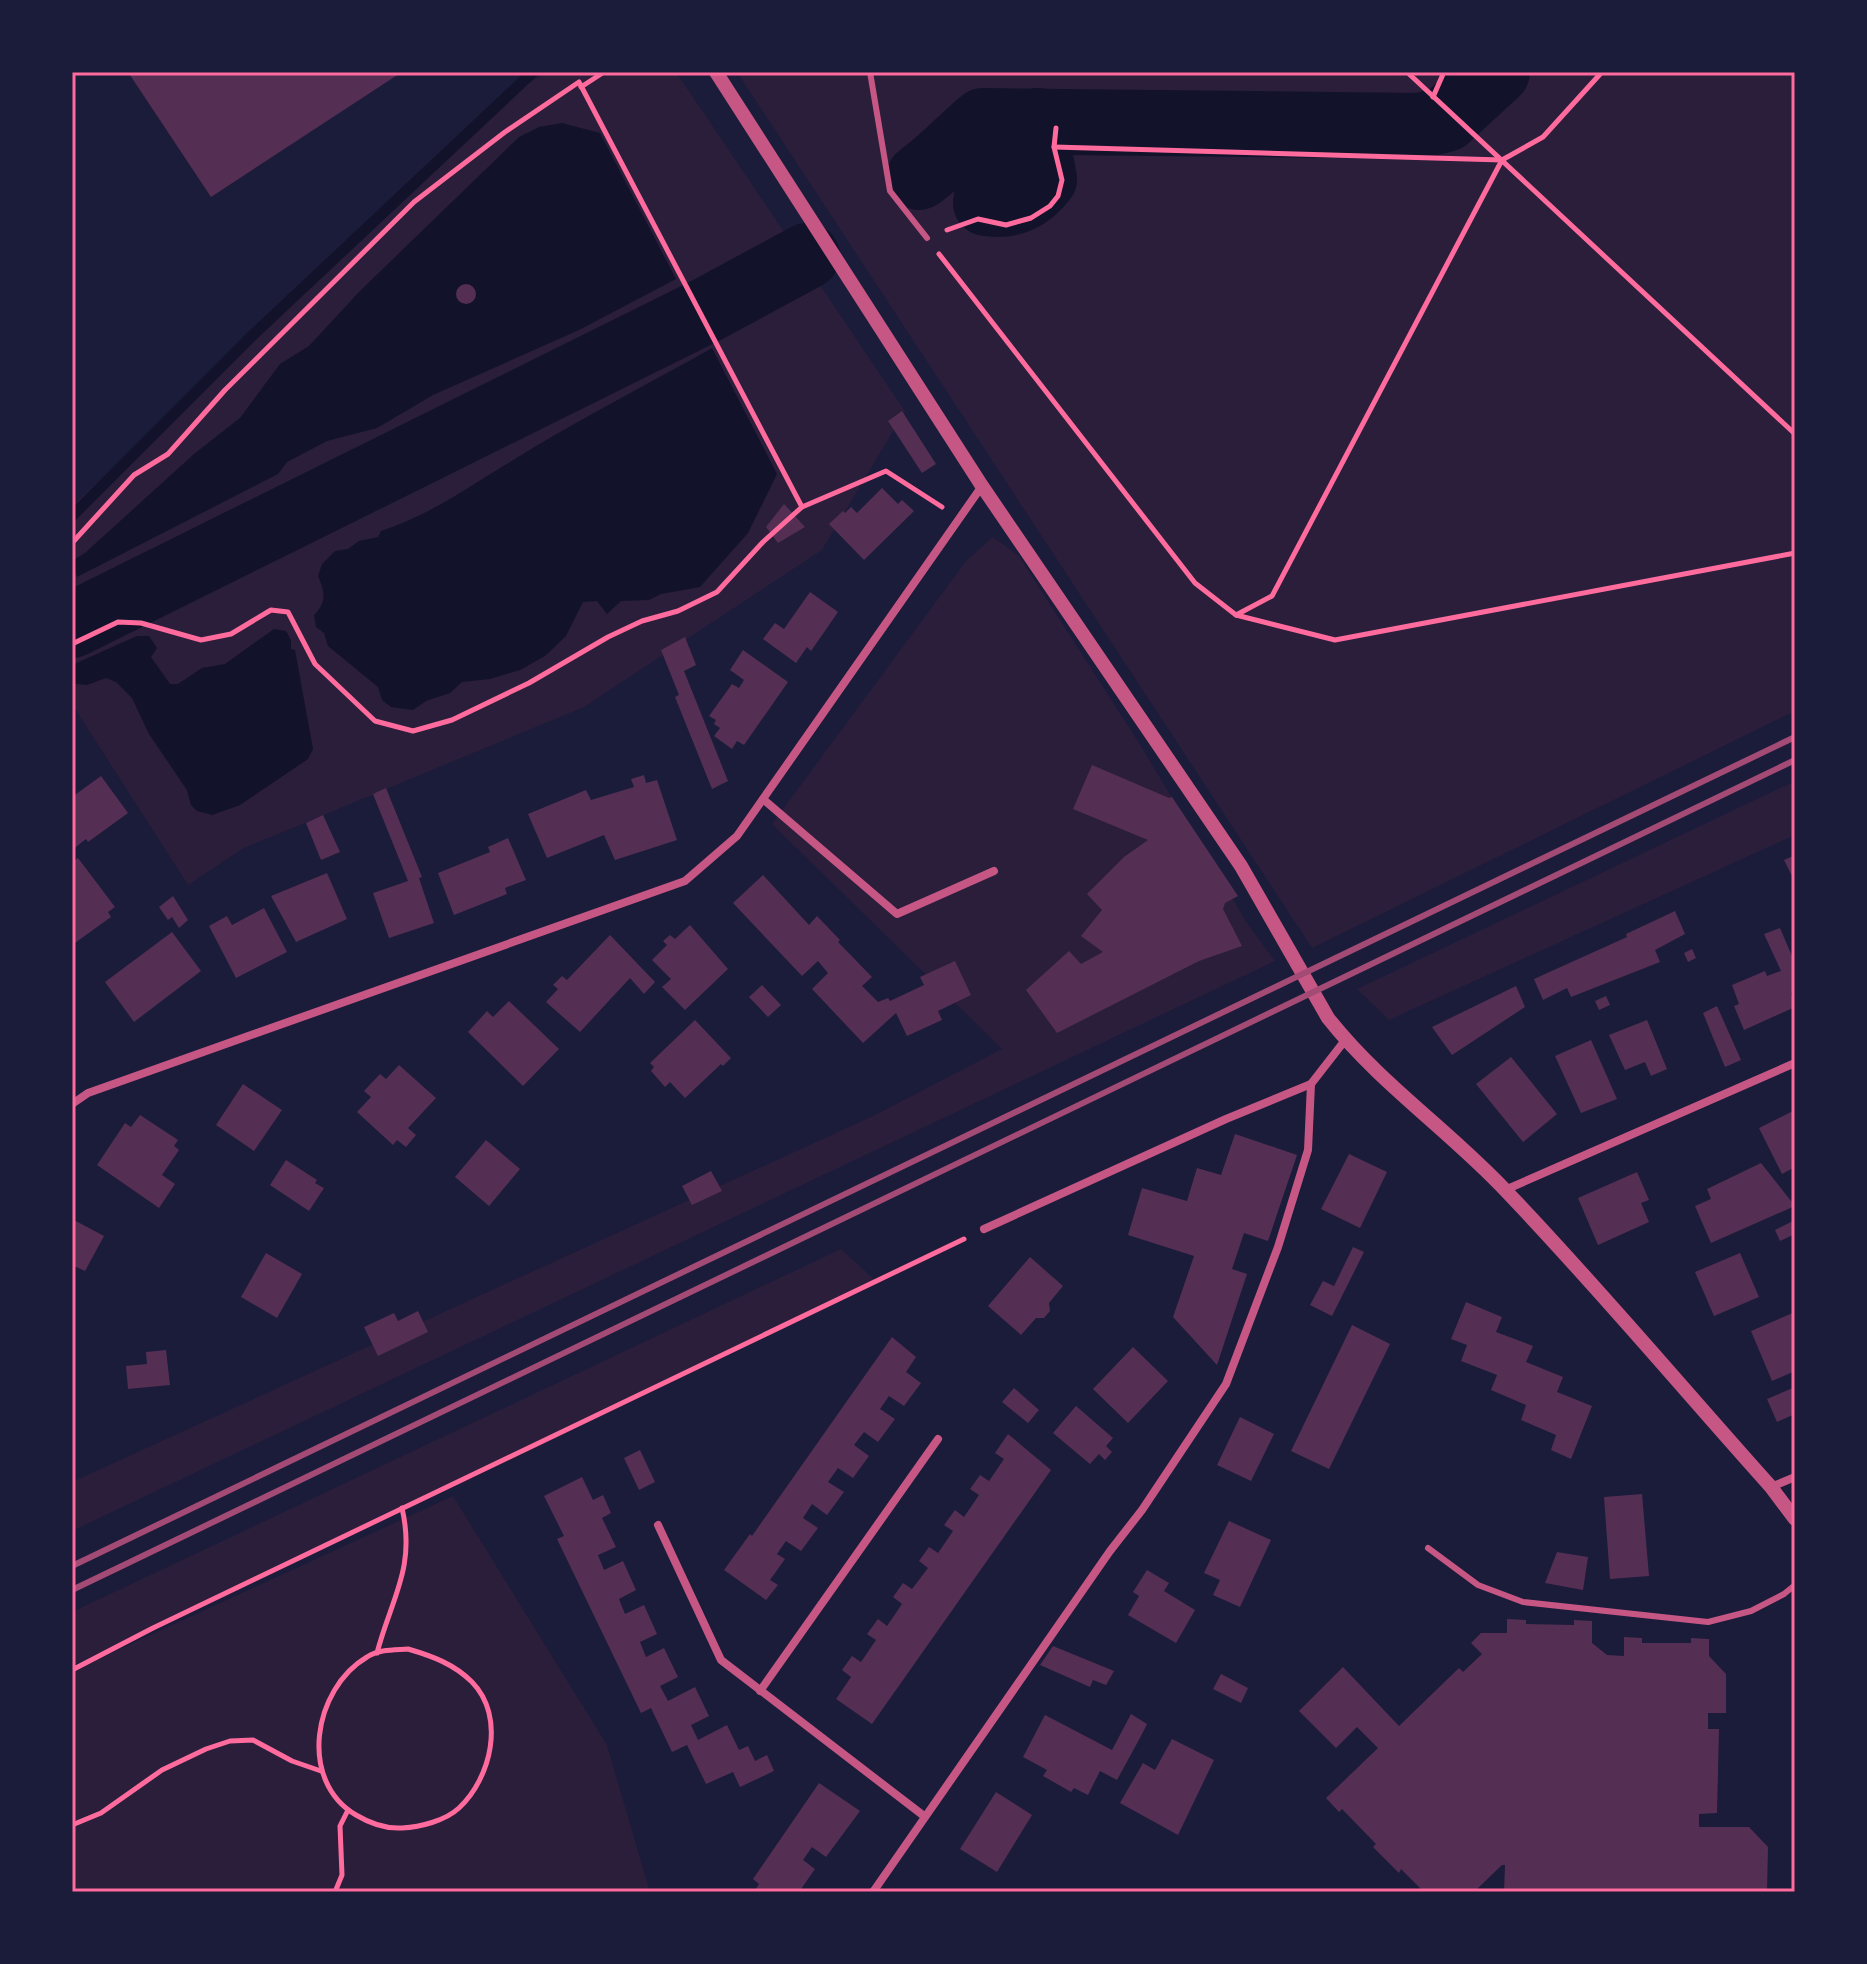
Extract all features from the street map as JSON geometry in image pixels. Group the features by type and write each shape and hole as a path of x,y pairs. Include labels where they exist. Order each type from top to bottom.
{"street":[{"path":"716,72 982,486 1241,866 1307,983 1346,1039 1394,1088 1505,1190 1771,1487 1795,1519"},
{"path":"72,1104 103,1087 685,881 737,836 982,486"},
{"path":"763,799 897,914 994,871"},
{"path":"984,1229 1226,1119 1311,1084 1346,1039"},
{"path":"1505,1190 1795,1063"},
{"path":"873,1892 1110,1551 1142,1510 1226,1384 1278,1247 1308,1150 1311,1084"},
{"path":"760,1691 938,1439"},
{"path":"1771,1487 1795,1477"},
{"path":"658,1525 721,1660 924,1816"}],"lane":[{"path":"870,72 890,191 927,238"},
{"path":"1428,1548 1478,1585 1523,1602 1708,1622 1751,1611 1795,1585"}],"path":[{"path":"581,87 604,72"},
{"path":"1407,72 1795,434"},
{"path":"1433,97 1444,72"},
{"path":"1054,147 1502,160 1543,137 1602,72"},
{"path":"72,543 134,475 168,454 225,390 414,202 517,124 579,82 802,507"},
{"path":"1056,128 1054,147 1062,180 1058,196 1050,206 1031,218 1006,225 978,219 927,238 1195,583 1236,615 1335,640 1795,553"},
{"path":"1236,615 1272,596 1502,160"},
{"path":"72,644 118,622 141,623 201,640 231,634 271,610 288,612 315,664 325,674 375,721 413,731 452,720 529,683 608,637 642,621 678,611 717,592 763,542 802,507 886,471 959,519"},
{"path":"72,1670 153,1628 984,1229"},
{"path":"377,1653 405,1566 407,1530 402,1508"},
{"path":"408,1649 437,1658 474,1684 489,1716 491,1736 485,1772 457,1811 417,1827 393,1828 369,1823 348,1810 333,1795 321,1771 318,1753 320,1730 334,1690 367,1657 377,1653 408,1649"},
{"path":"72,1825 101,1813 162,1770 230,1741 253,1740 292,1761 321,1771"},
{"path":"335,1892 342,1875 340,1826 348,1810"}],"shaded area":[{"path":"548,72 676,72 905,411 822,550 584,707 242,849 188,885 72,704 72,506 511,93"},
{"path":"737,72 1795,72 1795,711 1312,948"},
{"path":"562,123 600,133 676,279 579,330 433,395 377,428 327,441 287,462 278,474 77,577 72,561 85,553 194,454 240,418 280,364 309,346 359,292 519,137 539,127"},
{"path":"712,348 777,474 748,533 700,587 661,594 649,600 621,601 607,614 597,601 583,602 566,636 545,656 520,670 490,679 462,682 450,693 426,701 413,710 391,707 382,700 378,687 328,646 324,633 316,627 314,615 324,597 318,576 322,564 335,551 378,537 381,531 432,509 560,432"},
{"path":"993,537 1019,556 1141,746 1247,923 1275,961 72,1531 72,1482 875,1115 1002,1049 772,824 966,561"},
{"path":"274,629 286,631 291,640 291,649 295,650 313,749 308,759 240,805 212,815 197,811 191,805 187,790 149,734 132,698 116,682 106,678 87,685 76,684 72,679 72,665 137,636 149,636 157,648 151,657 170,684 178,684 202,668 225,664"},
{"path":"1795,781 1795,835 1389,1020 1357,989"},
{"path":"841,1249 876,1281 72,1666 72,1612"},
{"path":"453,1496 607,1745 650,1892 72,1892 72,1671"}],"building":[{"path":"128,72 402,72 211,197"},
{"path":"466,284 473,287 476,294 473,301 466,304 459,301 456,294 459,287"},
{"path":"902,411 936,464 922,473 888,421"},
{"path":"882,488 898,504 902,500 914,511 864,560 829,524 851,507 857,513"},
{"path":"784,504 805,527 778,543 766,527"},
{"path":"810,592 838,612 811,651 807,647 796,663 763,639 775,623 784,629"},
{"path":"685,637 696,665 684,671 728,781 712,789 675,697 679,695 661,650"},
{"path":"743,650 788,682 744,745 737,741 732,749 714,736 720,728 714,724 716,720 709,716 732,684 739,688 744,680 730,670"},
{"path":"1092,765 1172,797 1238,896 1225,903 1223,909 1242,946 1199,961 1057,1033 1026,990 1069,951 1081,964 1103,952 1081,936 1102,910 1087,894 1124,857 1148,840 1073,809"},
{"path":"644,775 646,783 657,780 677,840 615,860 604,835 547,858 528,814 586,790 591,800 634,787 631,779"},
{"path":"101,776 128,813 72,850 72,797"},
{"path":"386,788 422,877 419,878 434,923 389,938 373,893 408,881 373,794"},
{"path":"323,815 340,852 321,860 306,823"},
{"path":"508,838 526,880 505,888 507,894 454,915 438,873 490,852 488,847"},
{"path":"1795,855 1795,875 1792,876 1784,860"},
{"path":"78,858 115,907 108,912 111,917 72,945 72,862"},
{"path":"327,873 347,919 296,942 271,896"},
{"path":"763,875 809,925 817,916 840,940 838,942 872,977 862,986 878,1002 888,998 890,1001 924,985 920,977 955,961 971,995 938,1011 942,1020 907,1036 896,1013 863,1043 812,989 828,973 818,961 802,976 733,903"},
{"path":"173,896 188,920 179,928 172,917 168,920 159,907"},
{"path":"264,908 287,952 236,978 209,926 227,916 232,925"},
{"path":"1675,911 1685,934 1655,950 1660,962 1571,997 1567,988 1543,1000 1534,979 1627,937 1626,934"},
{"path":"690,925 728,969 685,1010 662,987 671,979 652,960 667,945 663,941 670,935 675,939"},
{"path":"1780,928 1792,956 1795,955 1795,991 1791,993 1795,1007 1744,1030 1734,1006 1739,1004 1732,985 1765,971 1767,976 1781,971 1764,934"},
{"path":"172,932 201,971 134,1022 105,982"},
{"path":"610,935 655,982 644,994 630,978 580,1032 546,1002 558,989 553,985 562,976 567,980"},
{"path":"1692,949 1696,958 1688,962 1684,953"},
{"path":"762,985 781,1005 768,1017 749,997"},
{"path":"1516,986 1525,1007 1452,1055 1432,1027"},
{"path":"1606,996 1610,1005 1599,1010 1595,1001"},
{"path":"509,1001 559,1049 523,1086 468,1032 487,1011 493,1017"},
{"path":"1717,1006 1741,1060 1725,1067 1703,1013"},
{"path":"695,1020 731,1058 685,1098 670,1082 665,1087 651,1071 654,1067 650,1063"},
{"path":"1647,1020 1667,1069 1651,1076 1645,1062 1625,1070 1609,1035"},
{"path":"1591,1040 1617,1099 1581,1113 1555,1056"},
{"path":"1511,1057 1557,1114 1523,1142 1476,1084"},
{"path":"399,1065 436,1098 408,1128 416,1135 406,1147 397,1140 393,1145 357,1112 371,1097 364,1091 380,1074 386,1079"},
{"path":"243,1084 282,1110 254,1151 216,1125"},
{"path":"1795,1110 1795,1167 1782,1174 1759,1128"},
{"path":"140,1115 178,1140 174,1146 179,1150 162,1175 175,1184 159,1208 97,1165 125,1123 131,1127"},
{"path":"1235,1134 1297,1155 1268,1241 1244,1233 1232,1269 1247,1274 1217,1365 1173,1317 1194,1256 1128,1235 1142,1188 1187,1201 1197,1168 1221,1175"},
{"path":"486,1140 520,1169 489,1206 455,1177"},
{"path":"1349,1154 1387,1172 1360,1228 1321,1209"},
{"path":"286,1160 324,1188 309,1211 270,1185"},
{"path":"1761,1163 1795,1206 1711,1243 1695,1206 1711,1199 1707,1189"},
{"path":"711,1171 722,1191 692,1205 682,1186"},
{"path":"1637,1172 1649,1200 1641,1203 1649,1222 1598,1245 1578,1198"},
{"path":"72,1219 104,1236 85,1271 72,1265"},
{"path":"1795,1220 1795,1234 1780,1241 1775,1230"},
{"path":"1353,1247 1364,1252 1332,1316 1310,1305 1323,1281 1334,1286"},
{"path":"266,1253 302,1274 277,1318 241,1297"},
{"path":"1740,1253 1759,1297 1714,1316 1695,1272"},
{"path":"1030,1257 1063,1286 1049,1303 1050,1311 1044,1318 1036,1318 1021,1335 988,1306"},
{"path":"1466,1302 1502,1317 1496,1332 1533,1346 1526,1362 1563,1377 1557,1392 1592,1406 1571,1459 1551,1450 1556,1435 1521,1420 1526,1405 1491,1390 1497,1375 1461,1361 1467,1345 1451,1339"},
{"path":"418,1311 428,1332 378,1356 364,1327 394,1313 398,1321"},
{"path":"1795,1312 1795,1371 1772,1381 1751,1331"},
{"path":"1352,1325 1390,1344 1329,1469 1291,1451"},
{"path":"892,1337 916,1357 906,1372 921,1383 904,1406 889,1396 880,1409 895,1419 878,1442 864,1432 854,1445 869,1456 853,1478 838,1468 828,1482 844,1492 827,1515 812,1504 803,1518 818,1528 801,1551 786,1541 777,1554 785,1559 770,1580 778,1585 766,1600 724,1570 750,1534 752,1536"},
{"path":"1133,1347 1168,1381 1128,1423 1093,1389"},
{"path":"166,1350 170,1385 128,1389 126,1366 147,1364 146,1352"},
{"path":"1795,1387 1795,1414 1777,1422 1767,1399"},
{"path":"1014,1388 1039,1410 1028,1423 1002,1402"},
{"path":"1076,1406 1113,1438 1106,1446 1112,1452 1105,1460 1099,1454 1090,1464 1053,1433"},
{"path":"1240,1417 1274,1434 1251,1481 1217,1465"},
{"path":"1008,1434 1051,1470 872,1724 836,1699 851,1677 842,1670 852,1656 861,1662 876,1640 867,1634 878,1619 887,1626 902,1604 893,1597 903,1583 912,1589 928,1568 919,1561 929,1547 938,1553 953,1531 944,1525 955,1510 964,1517 979,1495 970,1489 980,1475 989,1481 1004,1459 995,1453"},
{"path":"640,1450 655,1482 639,1490 624,1458"},
{"path":"582,1477 593,1500 603,1495 611,1513 602,1518 616,1547 598,1555 604,1570 623,1561 636,1590 619,1599 625,1614 644,1605 657,1634 640,1642 646,1657 664,1648 678,1677 660,1686 668,1701 695,1687 709,1716 691,1725 698,1740 727,1725 739,1750 748,1746 755,1761 767,1755 774,1771 740,1787 733,1772 706,1784 687,1745 672,1752 651,1708 641,1713 557,1539 564,1536 544,1496"},
{"path":"1642,1494 1649,1576 1610,1579 1604,1497"},
{"path":"1229,1521 1271,1540 1240,1607 1213,1595 1220,1580 1204,1573"},
{"path":"1557,1552 1588,1557 1583,1590 1545,1583"},
{"path":"1147,1570 1169,1583 1164,1591 1195,1610 1176,1643 1128,1615 1139,1596 1133,1592"},
{"path":"1507,1619 1526,1620 1526,1624 1574,1625 1574,1620 1592,1621 1592,1643 1607,1655 1624,1656 1624,1637 1642,1638 1642,1643 1691,1643 1691,1638 1709,1639 1709,1656 1726,1674 1726,1713 1708,1713 1708,1729 1719,1729 1717,1813 1699,1814 1699,1827 1749,1827 1768,1847 1767,1892 1504,1892 1505,1865 1502,1865 1474,1892 1424,1892 1373,1847 1376,1844 1342,1809 1339,1812 1326,1798 1378,1748 1357,1727 1336,1748 1299,1711 1343,1667 1399,1726 1459,1668 1463,1672 1482,1654 1471,1643 1481,1633 1507,1633"},
{"path":"1053,1646 1114,1671 1106,1685 1093,1680 1090,1687 1040,1665"},
{"path":"1221,1674 1248,1688 1241,1703 1213,1689"},
{"path":"1131,1714 1147,1724 1141,1736 1117,1780 1100,1771 1088,1795 1074,1788 1071,1792 1043,1776 1047,1770 1023,1757 1045,1715 1112,1750"},
{"path":"1172,1739 1214,1760 1178,1835 1120,1803 1143,1763 1155,1770"},
{"path":"819,1783 860,1811 826,1857 812,1847 803,1860 815,1869 799,1892 754,1892 759,1884 753,1879"},
{"path":"996,1792 1032,1815 997,1872 960,1849"}],"waterway":[{"path":"72,516 253,335 533,72"},
{"path":"919,177 983,121 1420,126 1446,119 1497,72"},
{"path":"975,128 991,148 986,203 1004,204 1026,196 1044,179 1038,121"},
{"path":"72,625 707,310 807,256"}],"railway":[{"path":"72,1566 1795,737"},
{"path":"72,1590 1795,760"}]}
